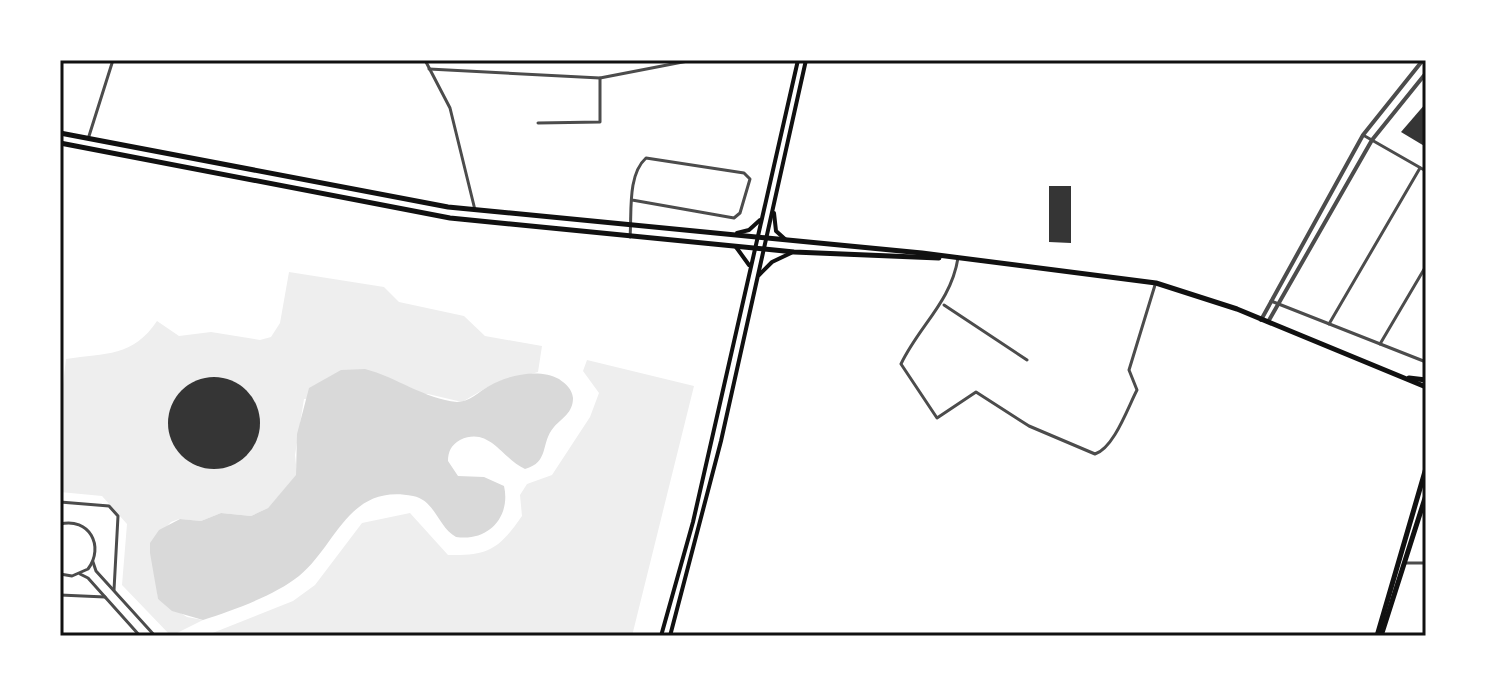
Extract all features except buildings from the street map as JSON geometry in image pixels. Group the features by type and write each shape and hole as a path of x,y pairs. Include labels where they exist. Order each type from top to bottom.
{"main road":[{"path":"661,636 693,522 798,60"},
{"path":"670,636 721,441 806,60"},
{"path":"60,133 475,210 1077,270 1156,283 1199,295 1426,387"},
{"path":"60,143 450,218 794,252 955,258"},
{"path":"773,203 775,227 789,242"},
{"path":"722,235 749,230 762,218"},
{"path":"734,246 745,255 750,271"},
{"path":"758,277 772,262 794,252"},
{"path":"1401,377 1426,380"},
{"path":"1402,562 1426,468"},
{"path":"1379,636 1426,495"}],"street":[{"path":"88,138 113,60"},
{"path":"425,60 450,108 475,210"},
{"path":"429,69 600,78 693,60"},
{"path":"1261,320 1363,135 1423,60"},
{"path":"1268,322 1372,140 1426,73"},
{"path":"538,123 600,122 600,78"},
{"path":"1363,135 1426,171"},
{"path":"630,237 632,200 640,164 650,157 744,173 750,179 740,213 734,218 632,200"},
{"path":"1329,324 1420,168"},
{"path":"955,258 954,282 901,364 937,418 976,392 1029,426 1098,454 1137,390 1129,370 1156,283"},
{"path":"1380,344 1426,266"},
{"path":"1271,301 1426,362"},
{"path":"942,304 1027,360"},
{"path":"60,502 109,506 118,516 114,590"},
{"path":"60,524 72,523 88,530 96,544 93,562 96,571 155,636"},
{"path":"80,574 93,562"},
{"path":"1402,562 1426,563"},
{"path":"60,574 80,574 140,636"},
{"path":"60,595 105,597"}],"shaded area":[{"path":"289,272 384,287 399,302 464,316 485,336 542,346 538,372 491,385 462,402 428,394 304,399 295,455 297,475 268,508 251,516 221,513 201,521 179,519 171,522 151,543 158,599 187,617 203,620 171,636 122,585 127,524 102,496 60,492 60,411 66,359 106,354 128,347 148,333 157,321 179,336 211,332 260,340 271,337 280,323"},
{"path":"587,360 694,386 632,636 205,636 293,601 315,585 362,523 410,513 448,555 483,552 499,543 522,516 520,495 527,484 552,475 590,417 599,393 583,371"},
{"path":"365,369 433,397 457,402 470,399 505,379 524,374 542,374 559,379 566,385 573,403 550,433 538,462 525,469 480,437 460,440 452,446 448,461 458,476 484,477 504,486 501,517 488,531 456,537 420,498 391,494 358,507 312,563 278,590 203,620 172,611 158,599 150,553 150,543 159,530 180,519 201,521 221,513 251,516 268,508 296,475 297,434 309,388 341,370"}]}
